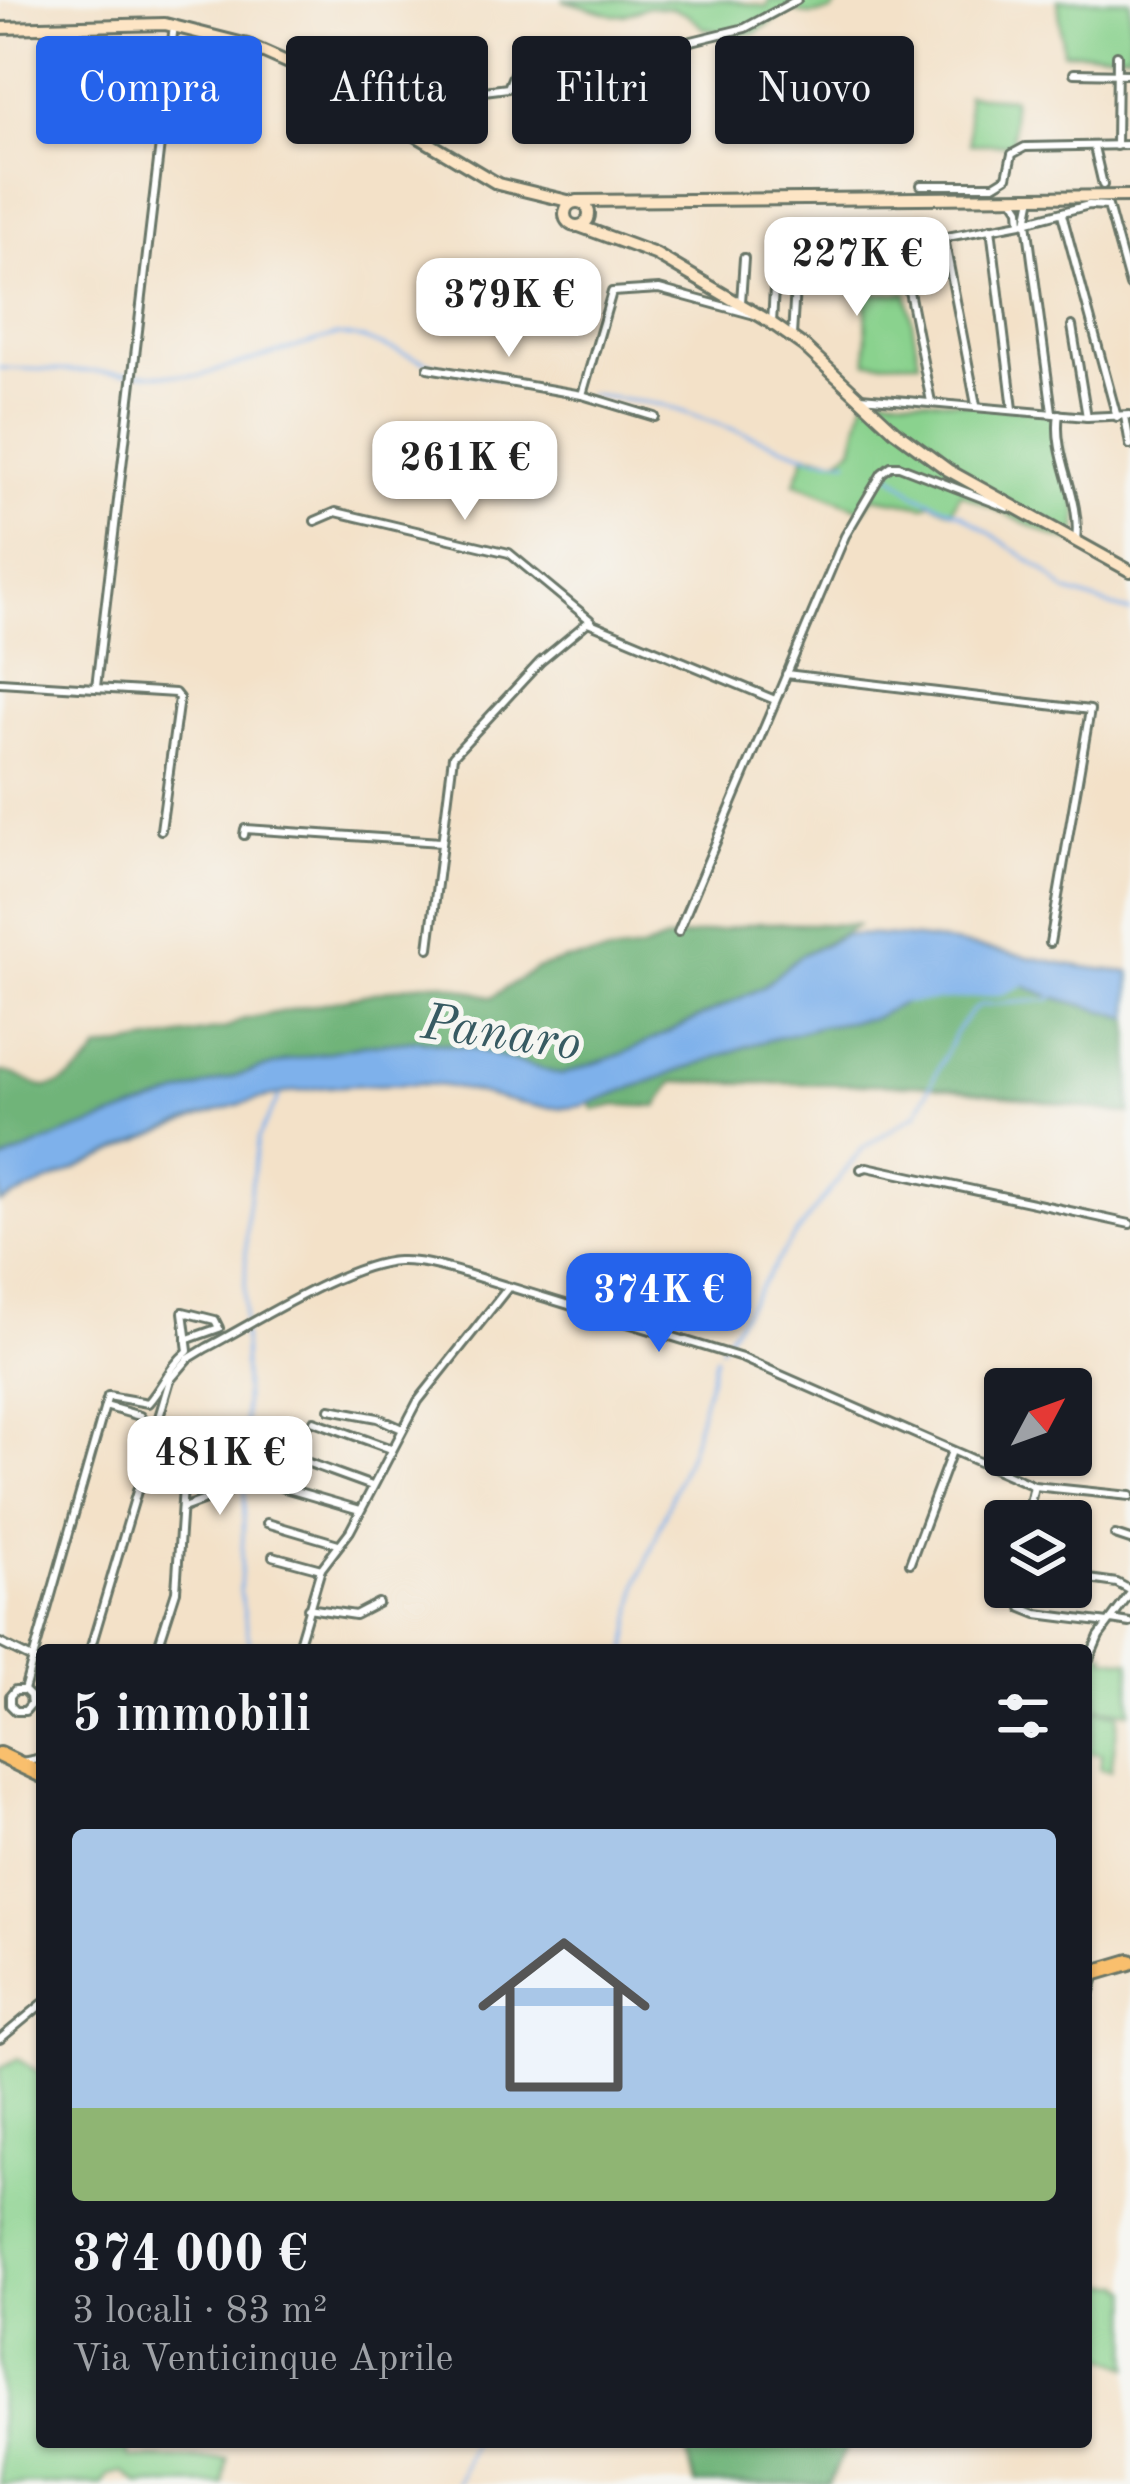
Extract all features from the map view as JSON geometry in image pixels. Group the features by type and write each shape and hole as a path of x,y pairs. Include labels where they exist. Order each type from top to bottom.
{"main road":[{"path":"0,28 174,25 287,60 485,177 583,209 599,234 655,254 772,322 933,460 1130,571"},
{"path":"518,190 566,220 565,211 583,209 1130,196"},
{"path":"7,1759 36,1772"},
{"path":"1092,1973 1130,1962"}],"street":[{"path":"433,146 418,99 506,89 524,49 565,52 606,42 670,46 745,28 797,0"},
{"path":"96,687 174,25"},
{"path":"1116,146 1117,55"},
{"path":"1074,73 1130,74"},
{"path":"921,185 994,185 1007,177 1012,154 1025,147 1130,145"},
{"path":"1094,146 1103,185"},
{"path":"1012,197 1024,223 1058,434 1076,514 1075,542"},
{"path":"1024,223 1032,197"},
{"path":"902,256 909,245 1089,205 1108,206 1126,256 1130,286"},
{"path":"1062,214 1130,445"},
{"path":"991,228 1013,410"},
{"path":"792,336 798,237 807,230 890,232 926,241"},
{"path":"857,231 862,297 853,298 857,231"},
{"path":"890,232 902,256 931,403"},
{"path":"772,322 777,237"},
{"path":"944,238 976,407"},
{"path":"741,304 744,258"},
{"path":"583,393 612,292 659,289 759,315"},
{"path":"1072,326 1087,417"},
{"path":"428,368 583,393 655,417"},
{"path":"858,397 1087,417 1124,416"},
{"path":"678,932 845,536 888,467 899,466 996,505 1012,506"},
{"path":"315,520 336,512 509,553 590,620 618,636 775,700"},
{"path":"429,948 453,756 540,662 590,620"},
{"path":"786,674 1090,710 1050,943"},
{"path":"0,682 175,693 179,698 160,830"},
{"path":"244,836 245,829 441,842"},
{"path":"861,1169 1130,1224"},
{"path":"92,1644 170,1379 188,1359 370,1265 396,1261 423,1262 742,1358 1034,1486 1127,1499"},
{"path":"299,1644 321,1569 360,1510 402,1429 442,1369 508,1288"},
{"path":"24,1690 108,1396 148,1403 164,1376 188,1352 183,1312 215,1320 219,1328 188,1340"},
{"path":"140,1416 161,1401"},
{"path":"105,1406 140,1416 151,1435"},
{"path":"330,1408 378,1418 402,1429"},
{"path":"314,1421 391,1449"},
{"path":"160,1644 176,1592 184,1472 192,1445"},
{"path":"274,1450 373,1487"},
{"path":"910,1563 952,1451"},
{"path":"183,1508 246,1486 271,1484 360,1510"},
{"path":"1031,1500 1034,1486"},
{"path":"267,1523 338,1544"},
{"path":"1115,1535 1130,1540"},
{"path":"273,1556 321,1569"},
{"path":"1092,1579 1117,1583 1130,1592 1092,1655"},
{"path":"308,1607 355,1615 378,1603"},
{"path":"1022,1608 1037,1614 1130,1623"},
{"path":"0,1643 36,1662"},
{"path":"0,2039 36,2009"}],"green space":[{"path":"563,0 726,0 767,7 769,0 841,0 831,12 810,15 791,10 755,33 735,35 703,28 672,8 648,6 614,15"},
{"path":"1058,0 1130,0 1130,53 1063,52"},
{"path":"967,95 1012,98 1013,144 970,144"},
{"path":"907,293 919,361 867,362 866,294"},
{"path":"866,393 1052,411 1078,512 1076,542 960,493 952,511 931,502 925,506 873,497 863,510 795,483 806,454 838,459 853,448"},
{"path":"758,923 859,925 799,956 763,987 622,1054 561,1075 474,1049 419,1040 364,1045 216,1082 0,1162 0,1072 39,1086 56,1086 81,1070 99,1050 227,1028 241,1020 424,983 443,983 492,997 536,969 565,960 641,950 666,940"},
{"path":"1019,982 1046,995 1130,1018 1130,1114 925,1085 673,1082 657,1107 617,1105 594,1110 590,1103 750,1045 873,1018 919,995 1001,991"},
{"path":"1097,1652 1106,1653 1105,1658 1130,1661 1130,1712 1097,1707 1092,1669"},
{"path":"1096,1710 1119,1714 1111,1771 1100,1769 1101,1754 1092,1753"},
{"path":"17,2059 36,2070 36,2448 126,2448 129,2458 227,2459 223,2484 139,2484 122,2472 108,2475 102,2484 0,2484 0,2068"},
{"path":"1092,2285 1124,2285 1130,2291 1130,2367 1092,2351"},
{"path":"686,2448 846,2448 829,2484 695,2484"}],"water":[{"path":"845,935 917,938 1130,972 1130,1018 1046,995 1018,982 1001,991 919,995 873,1018 750,1045 581,1106 540,1107 440,1085 318,1088 235,1105 195,1119 0,1203 0,1162 62,1135 216,1082 290,1060 419,1040 474,1049 561,1075 622,1054 763,987 799,956"}],"waterway":[{"path":"0,368 199,376 337,335 364,339 438,366 502,378"},
{"path":"588,394 663,405 813,457 848,460"},
{"path":"890,473 915,494 962,514 1044,570 1067,592 1130,612"},
{"name":"Panaro","path":"905,999 1001,991 1023,981"},
{"path":"720,1348 789,1243 863,1148 917,1113 956,1032 971,1012 980,1005 1049,1000 1055,995"},
{"path":"244,1323 247,1213 258,1138 279,1097"},
{"path":"243,1333 246,1479 240,1591 250,1644"},
{"path":"628,1644 638,1583 691,1447 716,1356"},
{"path":"457,2484 470,2448"}]}
